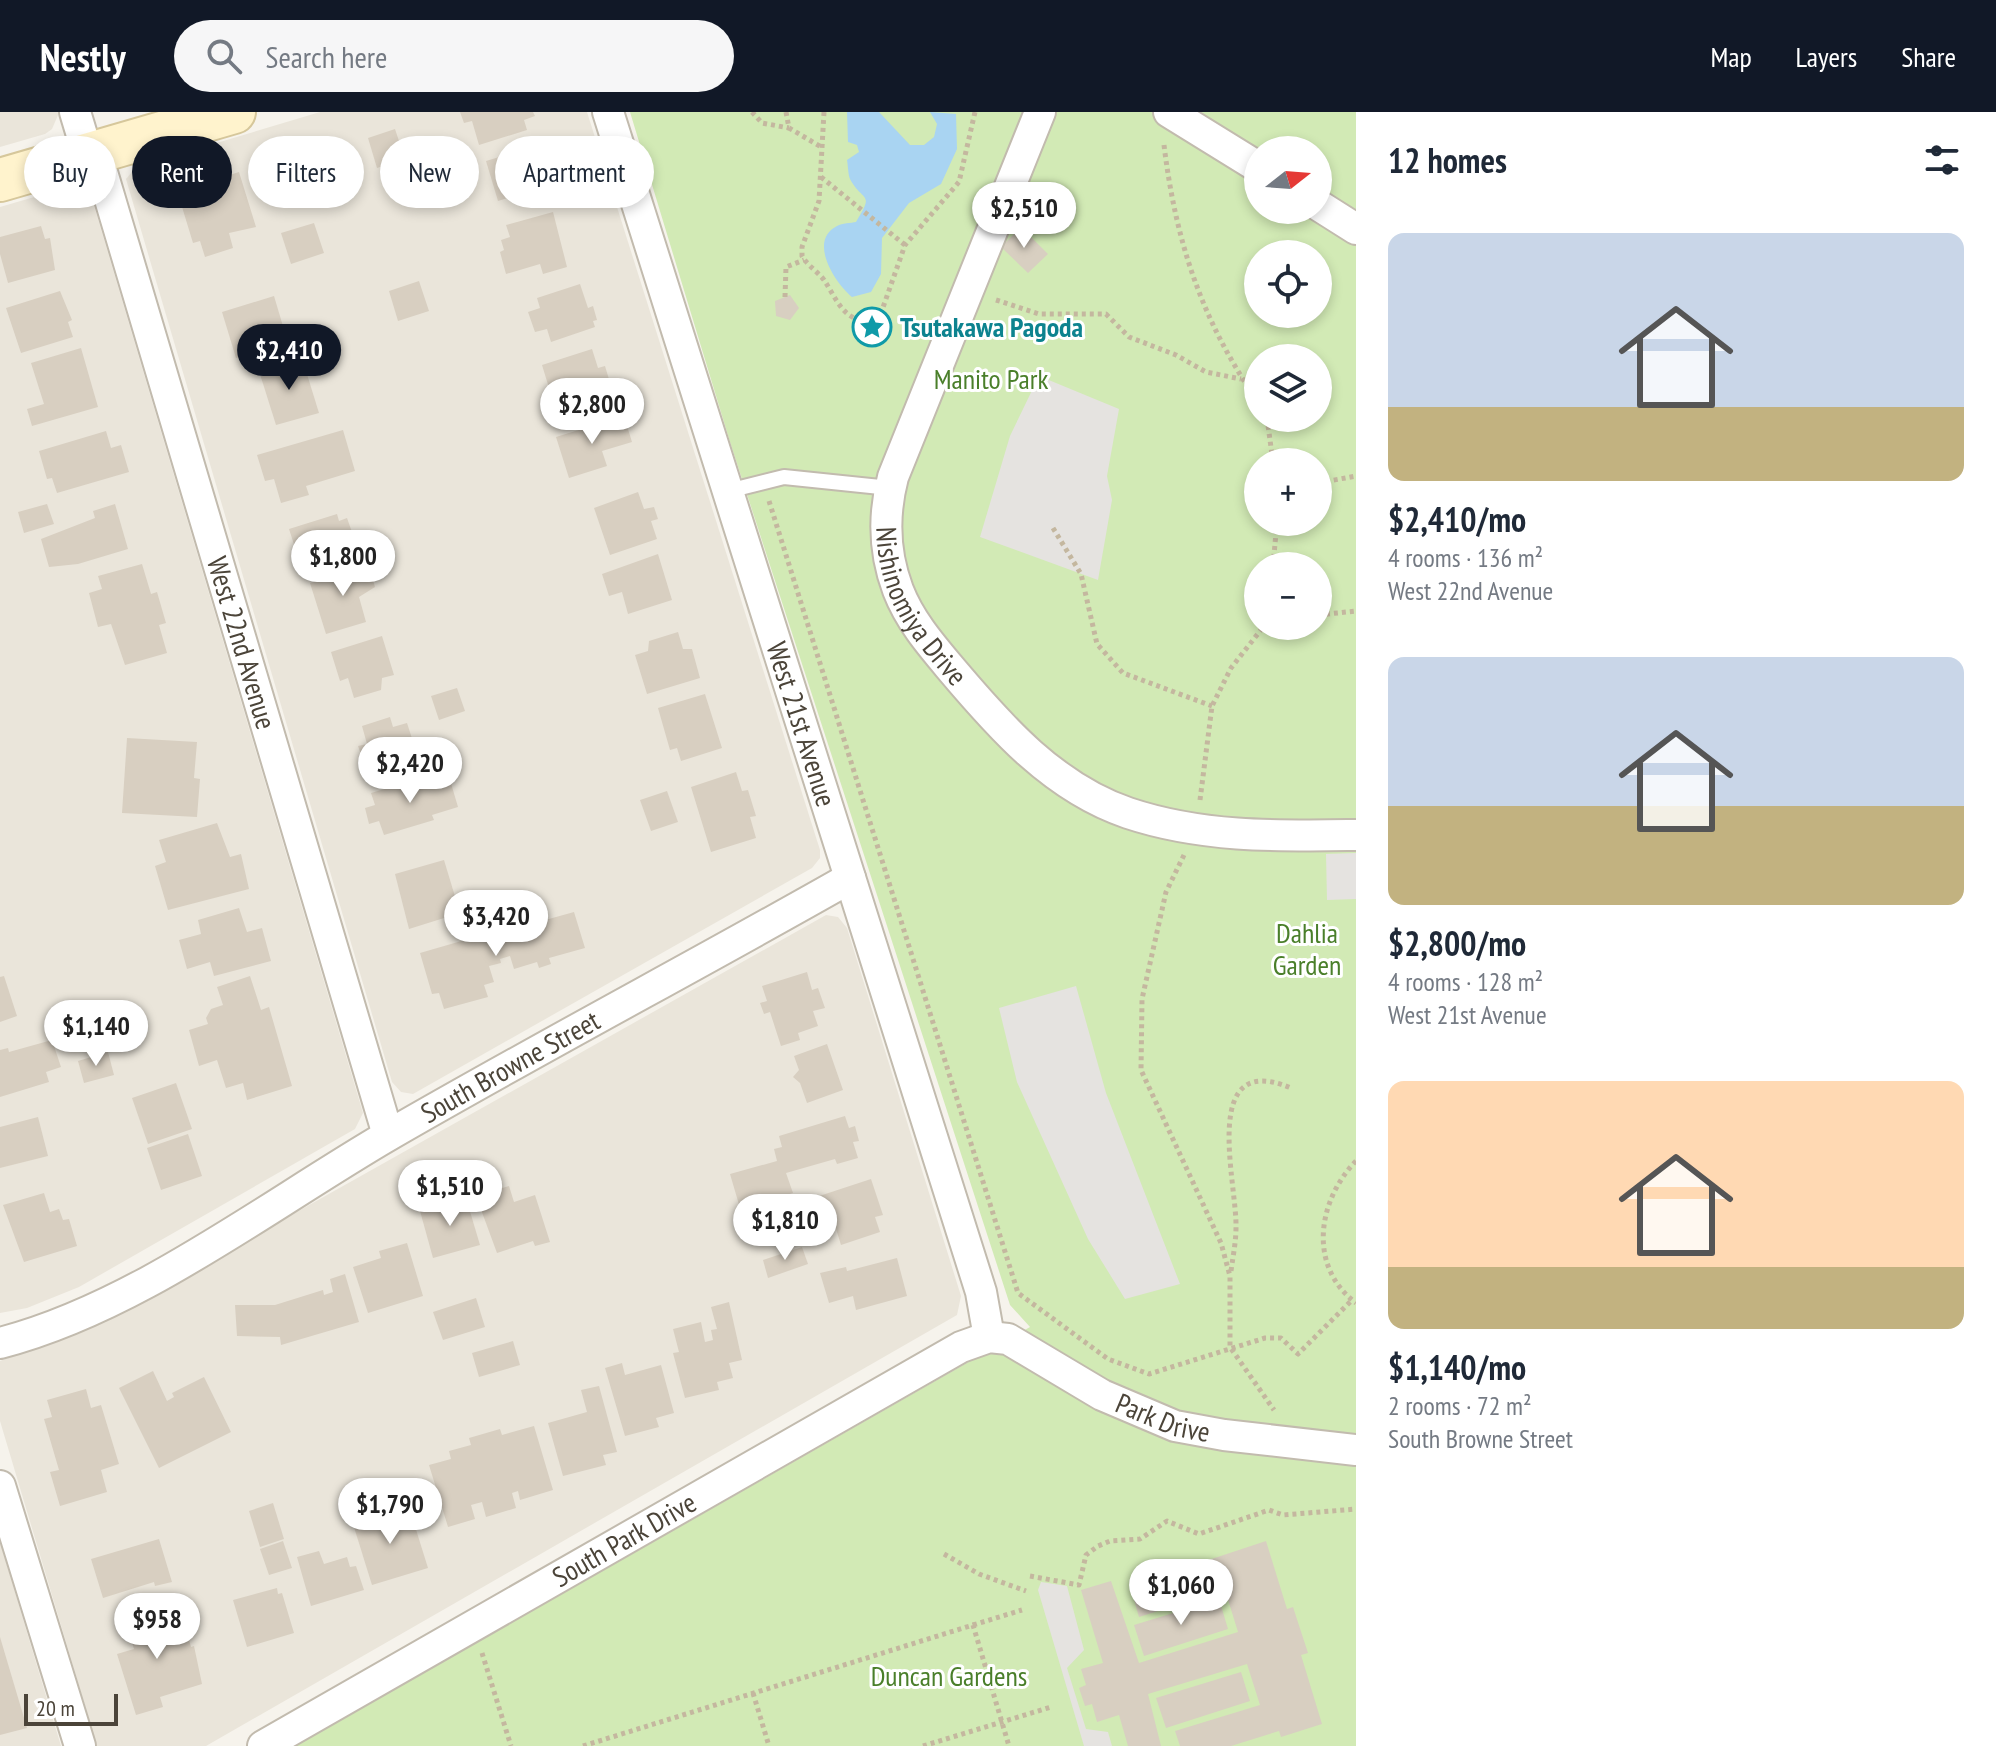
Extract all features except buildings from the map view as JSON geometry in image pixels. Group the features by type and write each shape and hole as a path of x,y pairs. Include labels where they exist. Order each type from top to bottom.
{"street":[{"name":"West 22nd Avenue","path":"75,112 85,136"},
{"path":"116,146 234,112"},
{"name":"West 21st Avenue","path":"608,112 984,1301 989,1337"},
{"name":"Nishinomiya Drive","path":"1040,112 890,488 886,529 897,588 920,630 966,686 1031,755 1075,788 1125,812 1195,830 1253,835 1356,835"},
{"path":"1172,124 1244,160"},
{"path":"0,180 24,173"},
{"name":"West 22nd Avenue","path":"109,208 388,1135"},
{"path":"1332,214 1356,229"},
{"name":"South Browne Street","path":"0,1343 44,1332 114,1301 388,1135 850,878"},
{"name":"Park Drive","path":"989,1337 1014,1342 1102,1395 1153,1418 1197,1431 1356,1450"},
{"name":"South Park Drive","path":"263,1746 961,1347 989,1337"},
{"path":"0,1486 80,1746"}],"lane":[{"path":"728,491 762,481 794,478 890,488"}],"path":[{"path":"752,112 762,123 789,128 823,148"},
{"path":"786,112 789,128"},
{"path":"824,112 819,201 802,247 804,260 824,280 844,312 863,319 881,313 905,245 959,182 975,112"},
{"path":"1172,124 1168,181 1185,253 1210,325 1244,382"},
{"path":"821,177 905,245"},
{"path":"785,297 786,267 804,260"},
{"path":"968,291 1039,314 1106,314 1129,337 1176,355 1206,372 1242,379"},
{"path":"1332,480 1356,476"},
{"path":"762,481 1018,1293 1108,1359 1149,1374 1265,1338 1281,1338 1298,1354 1354,1301 1339,1287 1326,1261 1322,1244 1324,1219 1337,1181 1356,1161"},
{"path":"1053,528 1081,574 1097,644 1123,673 1212,706"},
{"path":"1332,614 1356,611"},
{"path":"1230,1276 1221,1243 1141,1070 1142,999 1166,892 1195,830 1212,706 1231,668 1254,640"},
{"path":"1282,1442 1276,1414 1230,1347 1230,1276 1236,1226 1228,1136 1232,1103 1240,1089 1260,1081 1273,1081 1291,1088"},
{"path":"1030,1576 1079,1585 1086,1555 1098,1546 1110,1541 1140,1539 1167,1521 1199,1534 1269,1510 1283,1515 1356,1509"},
{"path":"944,1554 979,1574 1026,1591"},
{"path":"583,1746 1022,1610"},
{"path":"474,1625 511,1746"},
{"path":"973,1625 1009,1746"},
{"path":"753,1693 769,1746"},
{"path":"923,1746 1051,1707"}],"shaded area":[{"path":"0,112 58,112 52,129 45,134 24,136 24,140 0,147"},
{"path":"320,112 587,112 595,136 495,136 495,208 617,208 820,850 820,858 812,868 413,1094 401,1092 392,1082 135,208 232,208 232,138"},
{"path":"132,172 132,199 126,179"},
{"path":"24,200 24,208 95,208 363,1113 355,1129 79,1287 27,1308 0,1313 0,207"},
{"path":"1039,376 1119,409 1107,476 1112,500 1098,580 980,537 1010,436"},
{"path":"1356,853 1356,899 1327,900 1326,854"},
{"path":"826,915 838,917 847,928 961,1296 957,1315 206,1746 97,1746 0,1421 0,1361 88,1329"},
{"path":"1076,986 1106,1093 1180,1284 1125,1299 1088,1239 1017,1082 999,1008"},
{"path":"0,1542 61,1746 0,1746"},
{"path":"1041,1582 1067,1586 1084,1650 1067,1668 1086,1729 1108,1732 1112,1746 1084,1746 1038,1590"}],"green space":[{"name":"Manito Park","path":"630,112 1356,112 1356,1746 295,1746 1030,1327 1010,1305 730,442 654,191 654,136 637,136"}],"water":[{"path":"847,112 879,112 910,145 924,145 934,137 937,124 930,112 956,114 957,149 941,184 909,203 882,238 881,274 871,292 852,297 832,273 824,252 828,233 839,225 856,222 866,201 849,175 847,160 859,152 857,145 848,142"}],"place":[{"name":"Tsutakawa Pagoda","path":"872,327"}],"park label":[{"name":"Dahlia Garden","path":"1307,949"},
{"name":"Duncan Gardens","path":"949,1676"}]}
